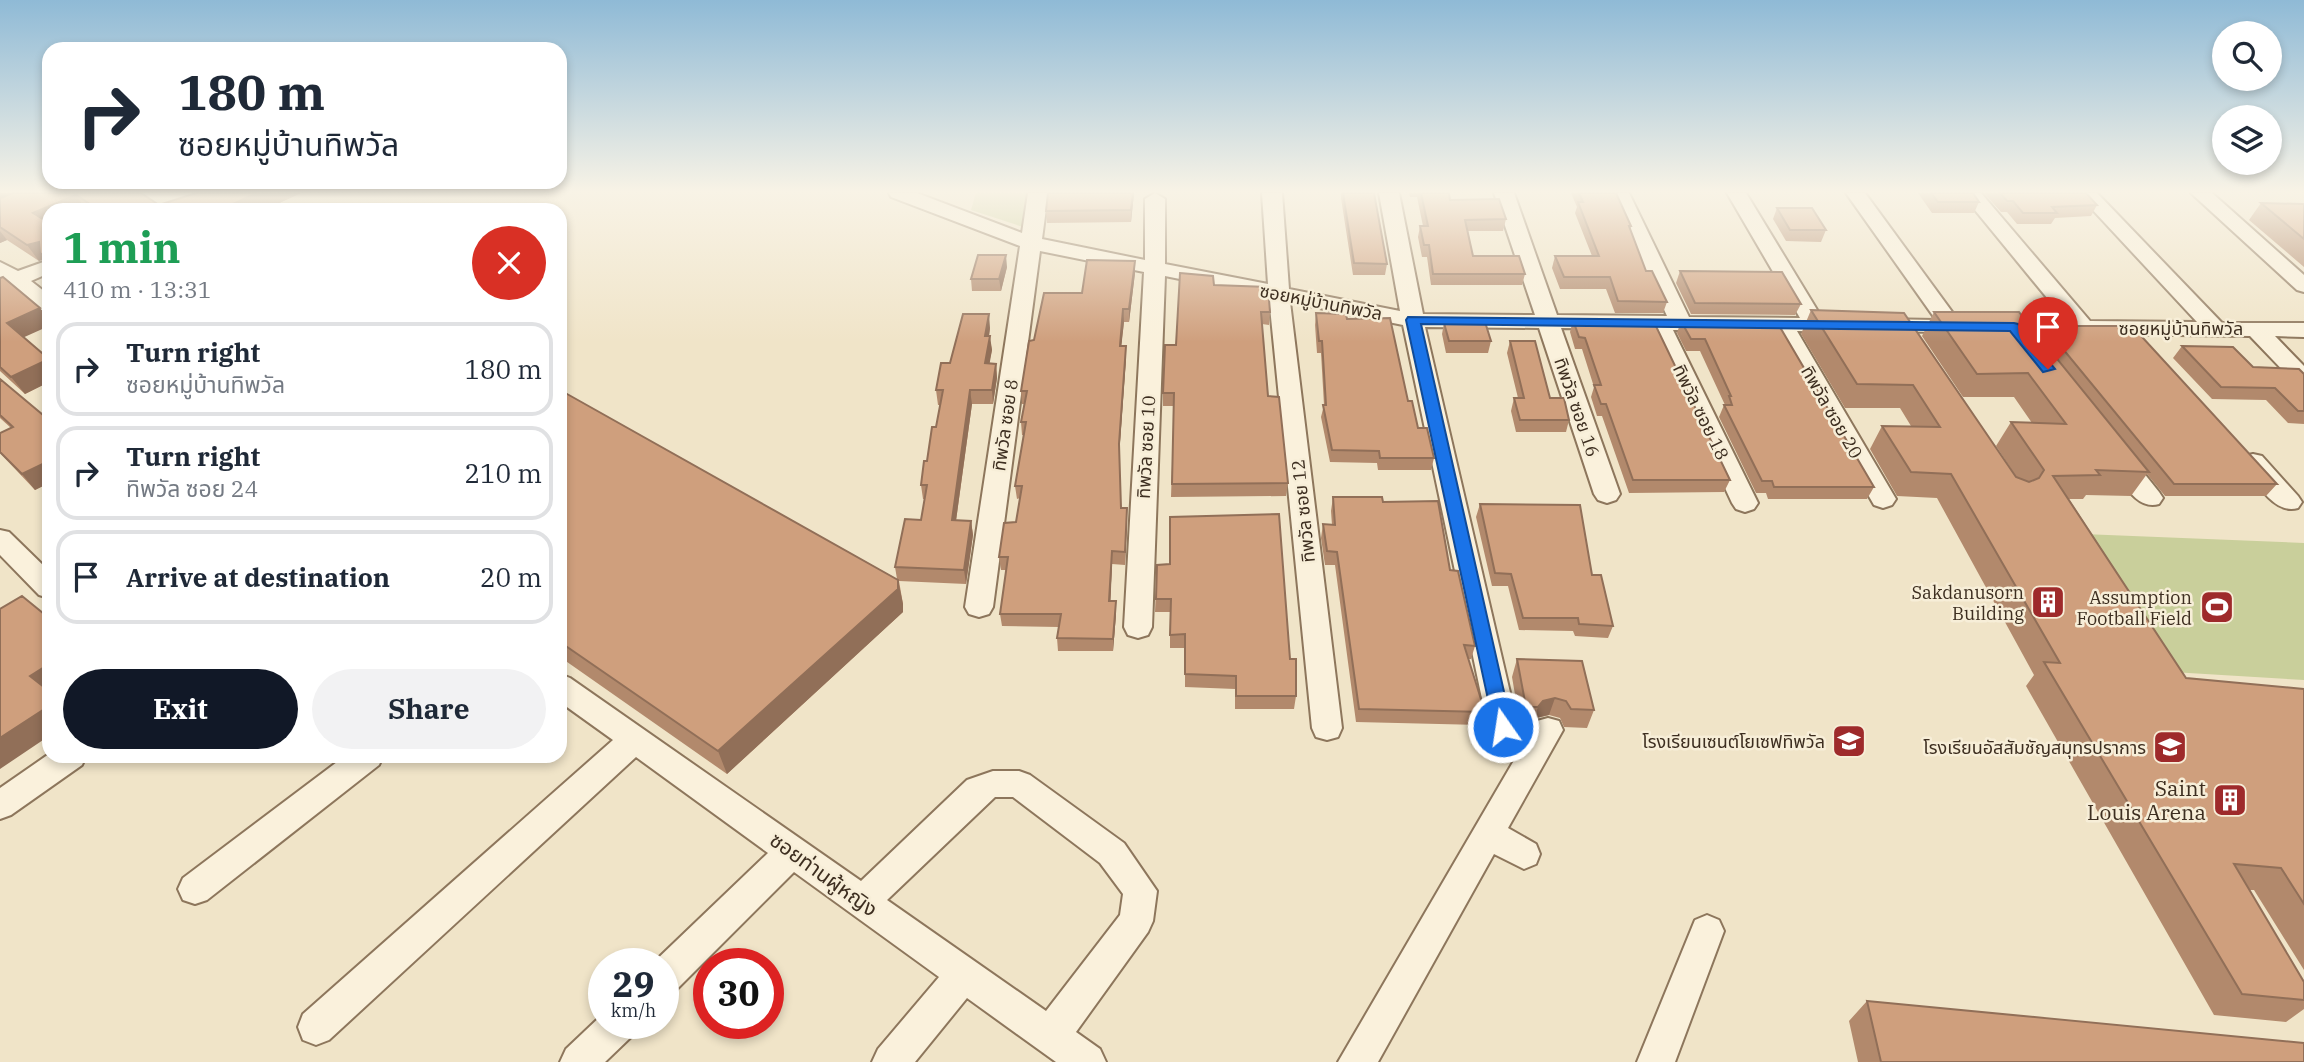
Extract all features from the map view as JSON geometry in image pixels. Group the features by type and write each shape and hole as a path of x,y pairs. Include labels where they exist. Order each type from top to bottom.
{"street":[{"name":"ซอยหมู่บ้านทิพวัล","path":"1031,243 1413,320 2304,330"},
{"name":"ทิพวัล ซอย 8","path":"979,607 1031,243"},
{"name":"ทิพวัล ซอย 10","path":"1138,626 1155,243"},
{"name":"ทิพวัล ซอย 12","path":"1275,243 1327,728"},
{"path":"1398,243 1503,727"},
{"name":"ทิพวัล ซอย 16","path":"1521,243 1607,494"},
{"name":"ทิพวัล ซอย 18","path":"1639,243 1745,503"},
{"path":"1766,243 1815,325"},
{"path":"1891,243 1952,327"},
{"path":"2011,243 2083,327"},
{"path":"2134,243 2215,328"},
{"path":"2255,243 2304,286"},
{"path":"8,274 42,267"},
{"path":"8,274 42,300"},
{"name":"ทิพวัล ซอย 20","path":"1782,325 1882,499"},
{"path":"1901,327 1916,349"},
{"path":"2014,327 2031,348"},
{"path":"2130,327 2148,348"},
{"path":"2254,328 2304,379"},
{"path":"2233,440 2289,502"},
{"path":"2107,444 2150,498"},
{"path":"4,548 42,582"},
{"name":"ซอยท่านผู้หญิง","path":"567,690 1087,1062"},
{"path":"1357,1062 1548,730"},
{"path":"316,1027 635,739"},
{"path":"0,806 61,763"},
{"path":"195,889 359,763"},
{"path":"862,901 978,790 993,784 1019,784 1112,853 1140,891 1136,921 1050,1036"},
{"path":"1489,834 1524,854"},
{"path":"679,962 792,852"},
{"path":"1656,1062 1707,931"},
{"path":"891,1062 964,974"},
{"path":"579,1062 603,1039"}],"green space":[{"name":"Assumption Football Field","path":"2083,534 2304,543 2304,680 2172,672"}],"building":[{"path":"1351,243 1383,243 1387,264 1354,263"},
{"path":"1423,243 1470,243 1473,256 1519,256 1525,274 1433,274 1429,245"},
{"path":"1594,243 1635,243 1646,271 1652,271 1667,302 1618,301 1610,277 1564,277 1555,256 1599,256"},
{"path":"978,255 1006,255 999,279 971,279"},
{"path":"1087,260 1135,261 1129,309 1123,309 1120,346 1126,346 1119,444 1121,508 1127,508 1125,552 1112,551 1109,601 1116,601 1113,639 1057,638 1061,614 1000,614 1008,557 999,557 1004,523 1016,522 1022,486 1015,486 1026,422 1021,422 1027,391 1021,391 1029,341 1034,340 1044,293 1082,293"},
{"path":"1680,271 1782,272 1801,304 1695,303"},
{"path":"1180,273 1213,276 1214,285 1268,287 1270,312 1261,312 1268,396 1279,397 1288,483 1172,484 1174,393 1163,393 1165,345 1176,345"},
{"path":"3,277 40,308 7,323 42,353 42,362 11,377 0,367 0,278"},
{"path":"1811,310 1904,313 2016,477 2029,482 2039,478 2044,470 2011,422 2066,424 2028,373 1977,374 1934,312 2019,312 2149,472 2096,470 2100,475 2053,476 2186,678 2304,689 2304,904 2281,868 2234,864 2304,982 2304,1000 2242,994 2044,662 2060,663 1951,474 1911,472 1882,426 1940,427 1913,385 1857,384"},
{"path":"1316,313 1346,314 1347,319 1390,318 1408,401 1412,401 1418,428 1427,428 1434,458 1380,458 1379,451 1332,450 1323,405 1326,405 1322,341 1319,341"},
{"path":"963,314 989,314 985,336 990,336 985,363 996,364 992,390 970,390 952,520 971,521 964,570 895,567 905,519 921,520 927,485 921,485 924,461 927,461 932,427 936,427 943,390 936,390 941,363 950,363"},
{"path":"1573,320 1653,320 1730,480 1633,480 1606,404 1601,404 1594,385 1601,385 1585,338 1579,337"},
{"path":"1681,321 1777,322 1874,487 1774,487 1772,481 1762,481 1724,405 1732,405 1731,396 1705,339 1691,339"},
{"path":"1485,322 1491,341 1449,341 1444,323"},
{"path":"2044,326 2132,326 2277,484 2174,484"},
{"path":"1510,341 1535,341 1550,398 1564,398 1569,420 1520,420 1514,398 1524,398"},
{"path":"2182,346 2233,347 2253,367 2299,369 2304,374 2304,411 2298,411 2275,388 2221,387"},
{"path":"0,379 42,414 42,464 22,474 0,452 0,433 13,427 0,415"},
{"path":"567,394 898,580 898,589 718,751 567,647"},
{"path":"1333,497 1382,497 1383,502 1438,501 1450,570 1458,571 1475,646 1464,645 1485,712 1359,709 1337,552 1327,551 1323,524 1335,525"},
{"path":"1480,504 1580,505 1592,575 1601,575 1613,626 1579,624 1578,618 1523,618 1511,574 1495,573"},
{"path":"1279,514 1290,659 1296,659 1296,696 1236,696 1236,676 1185,674 1185,634 1170,635 1171,599 1156,599 1157,565 1170,564 1170,517"},
{"path":"22,596 42,612 42,668 30,676 42,685 42,711 0,738 0,609"},
{"path":"1517,659 1582,661 1594,710 1571,709 1566,701 1555,698 1543,701 1538,707 1526,707"},
{"path":"1867,1001 2304,1043 2304,1062 1881,1062"}],"place":[{"name":"Sakdanusorn Building","path":"2048,602"},
{"name":"Assumption Football Field","path":"2217,607"},
{"name":"โรงเรียนเซนต์โยเซฟทิพวัล","path":"1849,741"},
{"name":"โรงเรียนอัสสัมชัญสมุทรปราการ","path":"2170,747"},
{"name":"Saint Louis Arena","path":"2230,800"}],"route":[{"path":"1503,727 1413,320 2014,327 2048,369"}]}
